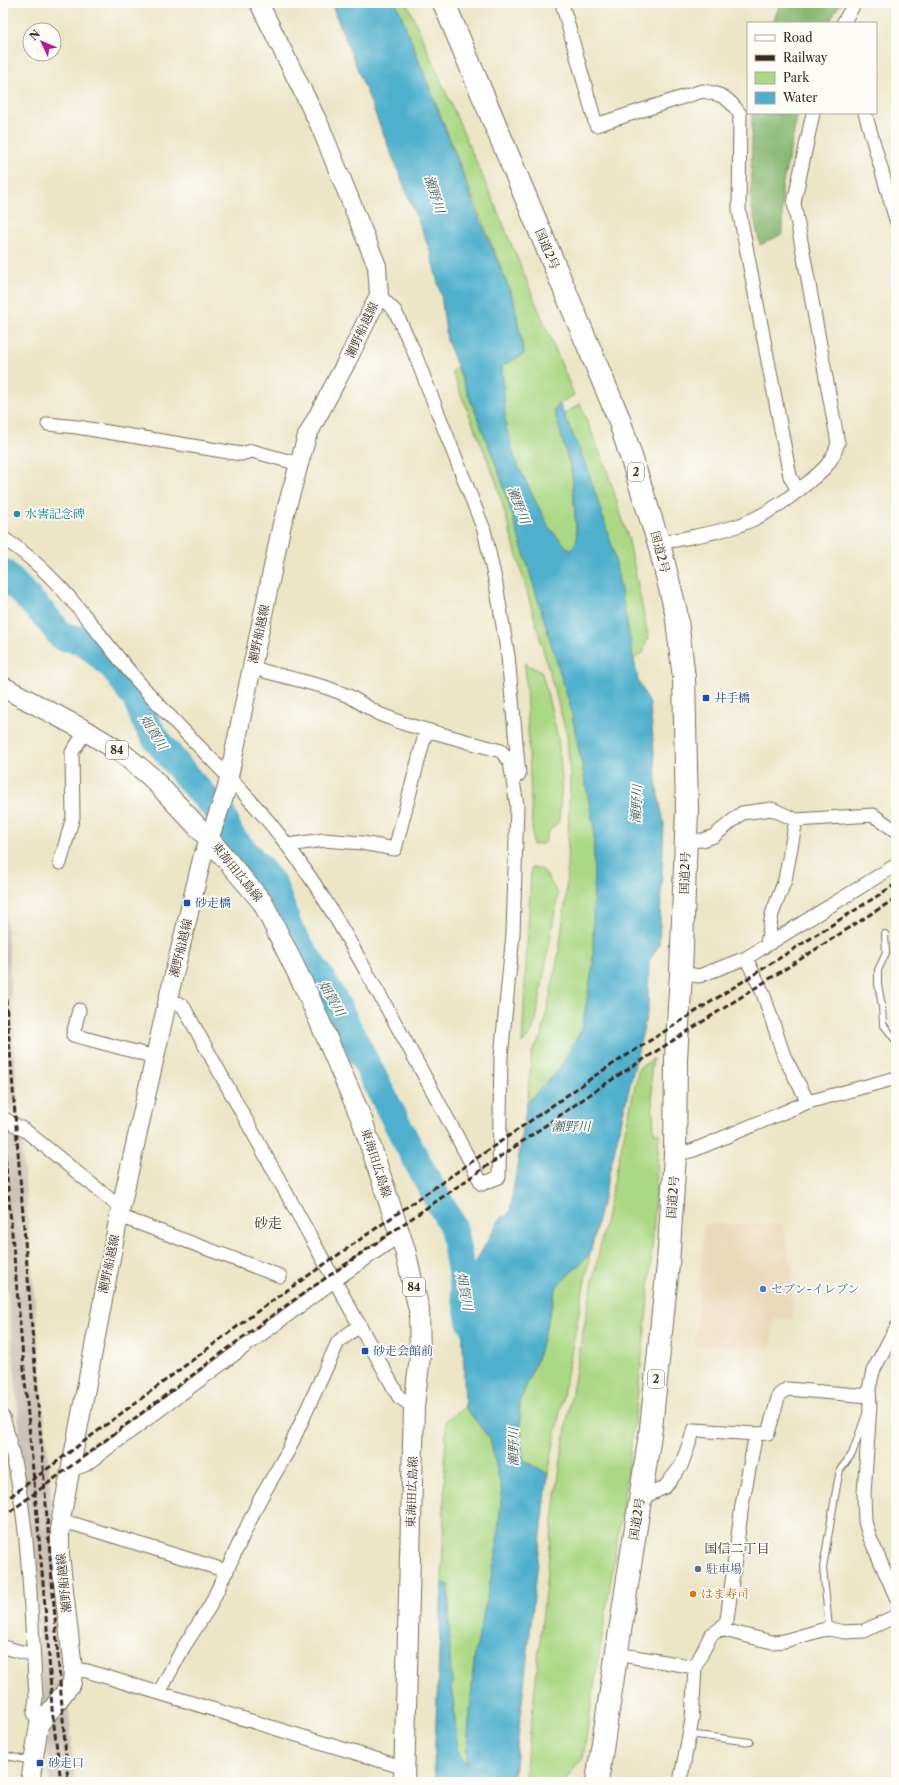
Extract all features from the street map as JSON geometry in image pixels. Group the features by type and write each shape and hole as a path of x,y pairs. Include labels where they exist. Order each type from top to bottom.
{"highway":[{"name":"国道2号","path":"444,3 619,419 659,544 676,612 684,678 686,841 676,1060 675,1155 668,1264 651,1428 597,1782"}],"main road":[{"name":"瀬野船越線","path":"30,1782 39,1725 72,1683 73,1669 60,1555 60,1524 120,1212 168,999 202,859 212,835 228,784 282,524 307,436 348,361 379,295 376,266 320,126 259,3"},
{"name":"東海田広島線","path":"3,687 86,731 122,753 150,776 212,835 263,903 307,992 362,1120 400,1235 419,1310 420,1356 414,1407 404,1775"}],"street":[{"path":"562,3 596,125 702,91 719,94 731,101 740,114 739,210 790,476 798,491"},
{"path":"844,22 855,3"},
{"path":"659,544 740,525 767,513 798,491 826,468 834,457 838,443 794,203 813,114"},
{"path":"865,114 896,220"},
{"path":"379,295 395,311 412,347 484,530 496,584 508,656 520,775 515,795"},
{"path":"48,424 77,427 241,454 252,451 299,464"},
{"path":"3,538 19,548 47,573 87,616 142,685 228,784 288,845 355,950 422,1069 482,1184 499,1177 500,1057 513,934 517,806 510,762 501,751 426,731 379,714 343,694 252,668"},
{"path":"60,863 72,816 72,752 86,731"},
{"path":"288,845 324,840 362,843 395,849 426,731"},
{"path":"686,841 703,840 714,836 742,813 772,809 796,820 873,815 896,831"},
{"path":"767,944 772,914 785,880 796,820"},
{"path":"681,973 699,976 746,958 896,865"},
{"path":"746,958 763,993 784,1056 808,1102"},
{"path":"168,999 183,1006 399,1397 414,1407"},
{"path":"79,1010 73,1035 155,1057"},
{"path":"675,1155 694,1150 808,1102 896,1078"},
{"path":"3,1118 26,1131 120,1212 280,1276"},
{"path":"70,1470 85,1465 335,1280 400,1235"},
{"path":"159,1693 183,1648 210,1606 259,1501 288,1451 338,1342 360,1326"},
{"path":"896,1328 873,1371 869,1389 870,1401 864,1493 865,1522 870,1538 896,1597"},
{"path":"640,1499 665,1487 681,1466 694,1430 756,1434 768,1433 779,1395 787,1389 870,1401"},
{"path":"3,1417 14,1454 24,1518 36,1697 34,1713 39,1725"},
{"path":"680,1782 692,1720 695,1667 711,1635 720,1629 727,1620 742,1505 756,1434"},
{"path":"60,1524 74,1524 226,1571"},
{"path":"720,1629 772,1642 784,1641 829,1629 845,1632 864,1631 896,1616"},
{"path":"3,1647 33,1655"},
{"path":"616,1654 695,1667"},
{"path":"73,1669 87,1671 159,1693 404,1775"}],"lane":[{"path":"885,934 886,953 878,970 878,984 882,1006 883,1024 896,1041"},
{"path":"829,1629 824,1567 837,1485 840,1470 852,1454 870,1401"},
{"path":"689,1734 750,1742"},
{"path":"3,1755 33,1762"}],"shaded area":[{"path":"3,866 7,928 19,1117 3,1106"},
{"path":"3,1124 21,1134 75,1782 50,1782 3,1236"},
{"path":"704,1224 783,1224 793,1274 792,1319 774,1318 771,1347 695,1346"}],"green space":[{"path":"396,3 407,3 501,219 574,395 560,403 554,410 572,474 577,541 570,551 548,526 516,462 506,428 502,366 524,354 514,301"},
{"path":"780,3 842,3 830,22 773,22"},
{"path":"752,114 798,114 782,188 782,234 760,245 751,203"},
{"path":"457,366 500,475 570,705 594,827 593,964 582,1029 559,1069 527,1103 532,1052 542,1036 559,951 566,897 570,778 567,735 496,481 452,372"},
{"path":"580,404 608,473 629,541 648,636 643,653 633,659 613,549 564,414"},
{"path":"525,663 542,673 558,738 562,778 559,821 548,833 545,842 542,844 533,845"},
{"path":"531,868 539,868 543,870 558,894 536,1020 532,1032 522,1044"},
{"path":"653,1059 651,1073 654,1133 659,1133 652,1250 644,1338 635,1416 621,1513 583,1757 564,1782 524,1782 557,1488 579,1351 639,1068"},
{"path":"590,1254 548,1474 523,1459 519,1404 539,1354 557,1286"},
{"path":"465,1407 490,1439 502,1492 496,1554 474,1660 466,1763 458,1756 450,1659 449,1584 442,1583 446,1420"}],"water":[{"name":"瀬野川","path":"331,3 396,3 480,220 514,301 524,354 502,366 506,428 516,462 548,526 570,551 577,541 572,474 554,410 559,403 587,467 613,549 638,681 650,704 657,788 664,824 659,945 649,961 648,1009 590,1254 557,1286 539,1354 519,1404 523,1459 548,1474 513,1782 436,1782 434,1767 442,1583 448,1584 450,1659 458,1755 466,1763 474,1660 496,1554 502,1492 490,1439 465,1407 461,1288 501,1217 507,1216 510,1211 527,1103 559,1069 582,1029 593,964 594,827 570,705 500,475 447,340 441,295 429,248"}],"waterway":[{"name":"畑賀川","path":"3,572 48,619 62,637 80,640 90,646 114,668 137,700 144,719 154,736 190,781 223,816 230,835 273,884 289,929 331,994 407,1143 453,1227 470,1321"}],"railway":[{"path":"3,1502 266,1305 599,1073 896,884"},
{"path":"3,1517 274,1314 605,1084 896,898"},
{"path":"3,963 68,1782"},
{"path":"3,1132 48,1640 52,1709 61,1782"}],"place":[{"name":"水害記念碑","path":"17,514"},
{"name":"井手橋","path":"706,698"},
{"name":"砂走橋","path":"187,903"},
{"name":"セブン-イレブン","path":"763,1289"},
{"name":"砂走会館前","path":"365,1351"},
{"name":"駐車場","path":"698,1569"},
{"name":"はま寿司","path":"693,1594"},
{"name":"砂走口","path":"40,1763"}],"district":[{"name":"砂走","path":"268,1223"},
{"name":"国信二丁目","path":"737,1548"}]}
